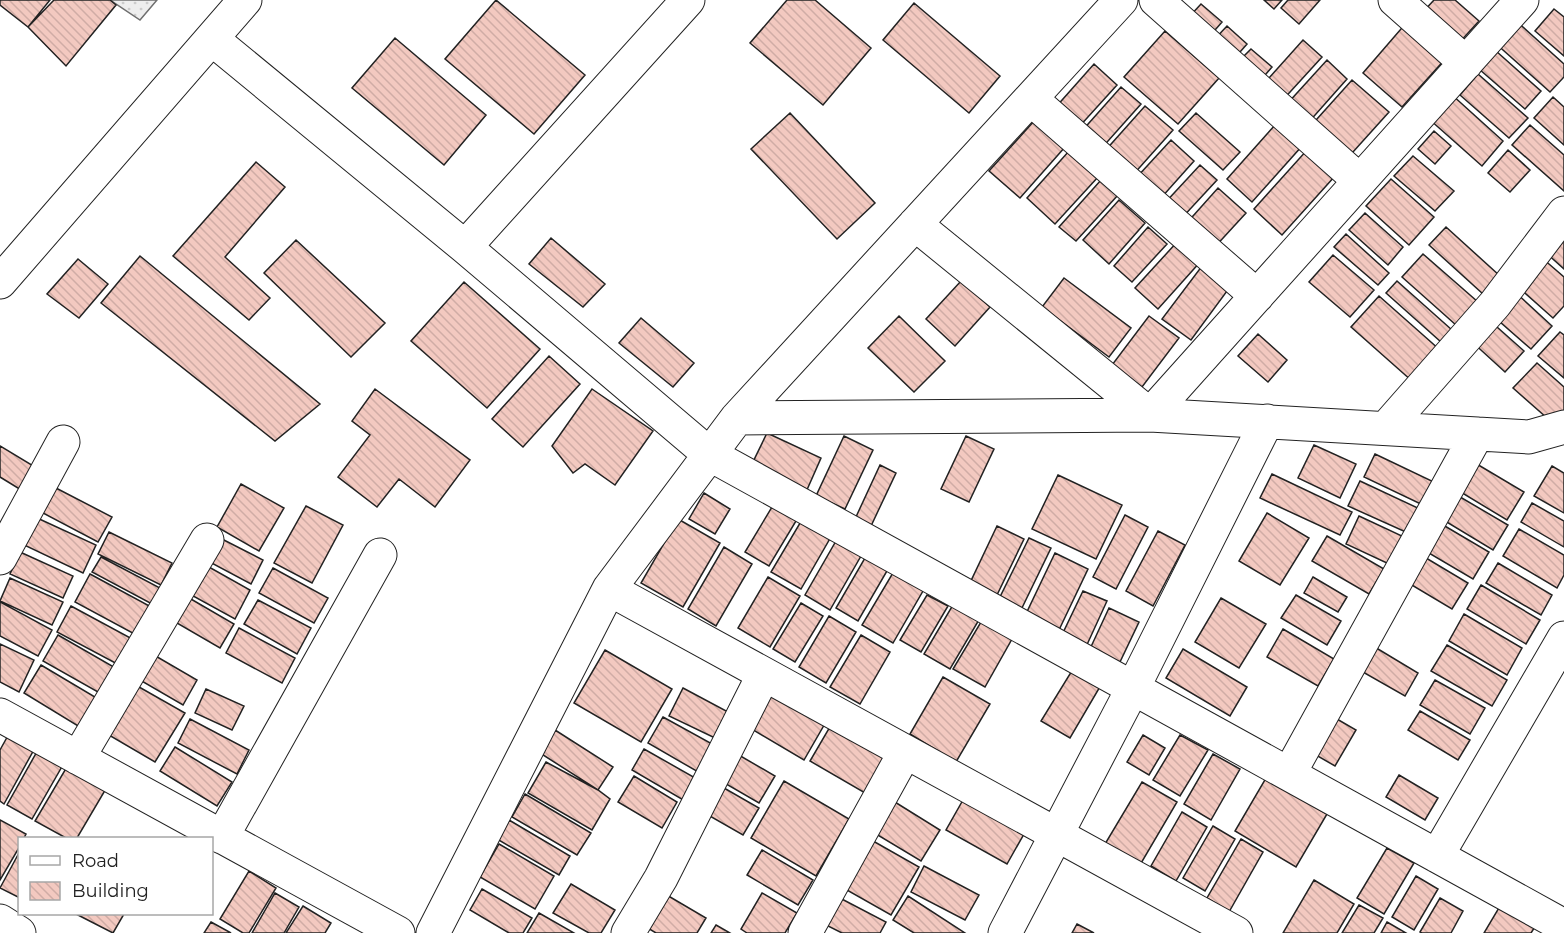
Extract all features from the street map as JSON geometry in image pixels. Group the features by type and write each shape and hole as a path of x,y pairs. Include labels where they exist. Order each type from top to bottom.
{"street":[{"path":"0,282 245,0"},
{"path":"465,247 688,0"},
{"path":"433,933 609,589 737,418 1121,0"},
{"path":"1156,0 1360,181"},
{"path":"1395,0 1466,63"},
{"path":"1150,415 1522,0"},
{"path":"212,39 465,247 709,454 1564,926"},
{"path":"1031,99 1257,296"},
{"path":"1386,428 1495,304 1564,213"},
{"path":"915,224 1150,415"},
{"path":"737,418 1150,415 1528,437 1564,427"},
{"path":"1005,933 1133,688 1267,421"},
{"path":"1289,774 1476,434"},
{"path":"0,558 63,442"},
{"path":"78,758 207,540"},
{"path":"222,837 380,555"},
{"path":"609,589 1236,933"},
{"path":"1437,856 1564,638"},
{"path":"628,933 661,878 764,674"},
{"path":"0,715 398,933"},
{"path":"805,933 904,752"},
{"path":"0,921 19,933"}],"shaded area":[{"path":"110,0 157,0 140,20"}],"building":[{"path":"0,0 50,0 28,27 0,5"},
{"path":"54,0 110,0 116,5 66,66 28,27"},
{"path":"496,0 585,75 534,134 445,59"},
{"path":"787,0 815,0 871,48 823,105 750,43"},
{"path":"1264,0 1282,0 1274,9"},
{"path":"1288,0 1320,0 1299,24 1281,8"},
{"path":"1434,0 1455,0 1479,21 1458,44 1422,13"},
{"path":"914,3 1000,76 969,113 883,40"},
{"path":"1201,4 1222,22 1209,37 1189,17"},
{"path":"1554,9 1564,17 1564,56 1535,31"},
{"path":"1514,19 1564,64 1564,77 1550,92 1494,42"},
{"path":"1407,22 1447,57 1402,107 1363,73"},
{"path":"1227,26 1247,44 1233,60 1212,42"},
{"path":"1165,31 1219,78 1178,124 1124,77"},
{"path":"395,38 486,115 444,165 352,88"},
{"path":"1303,40 1322,57 1280,103 1261,87"},
{"path":"1251,49 1272,67 1259,82 1237,63"},
{"path":"1496,51 1541,91 1525,109 1479,69"},
{"path":"1327,60 1347,79 1308,123 1287,104"},
{"path":"1094,64 1117,85 1078,128 1055,108"},
{"path":"1478,74 1528,118 1509,138 1460,95"},
{"path":"1352,80 1389,112 1344,162 1308,129"},
{"path":"1121,87 1141,104 1100,150 1081,132"},
{"path":"1451,94 1503,141 1482,166 1429,119"},
{"path":"1553,97 1564,107 1564,145 1534,118"},
{"path":"1145,106 1173,130 1132,176 1104,152"},
{"path":"790,113 875,203 837,239 751,149"},
{"path":"1196,113 1240,152 1223,170 1179,131"},
{"path":"1035,120 1065,147 1020,198 989,171"},
{"path":"1276,124 1302,146 1252,202 1227,179"},
{"path":"1530,125 1564,155 1564,191 1512,145"},
{"path":"1434,131 1451,146 1435,164 1418,149"},
{"path":"1171,140 1194,161 1161,198 1137,177"},
{"path":"1307,150 1335,176 1282,235 1254,209"},
{"path":"1508,150 1530,170 1510,192 1488,173"},
{"path":"1069,151 1098,177 1055,224 1027,198"},
{"path":"1413,156 1454,191 1435,211 1394,176"},
{"path":"256,162 285,187 225,257 270,298 249,320 173,256"},
{"path":"1200,165 1217,180 1180,220 1163,205"},
{"path":"1391,179 1434,217 1409,245 1366,206"},
{"path":"1101,180 1118,195 1076,241 1059,227"},
{"path":"1218,188 1246,213 1213,249 1185,225"},
{"path":"1119,200 1145,223 1109,264 1083,240"},
{"path":"1365,213 1403,247 1388,265 1349,230"},
{"path":"1148,227 1167,244 1132,282 1114,266"},
{"path":"1446,227 1500,276 1483,294 1429,245"},
{"path":"1346,234 1389,273 1378,285 1334,247"},
{"path":"1564,236 1564,269 1544,251"},
{"path":"551,238 605,284 583,307 529,264"},
{"path":"296,240 385,323 351,357 264,273"},
{"path":"1178,241 1201,261 1158,309 1135,288"},
{"path":"1423,254 1478,302 1456,325 1402,277"},
{"path":"1333,255 1374,290 1350,317 1309,282"},
{"path":"140,256 320,404 275,441 101,303"},
{"path":"1542,258 1564,277 1564,306 1553,318 1517,286"},
{"path":"78,259 108,284 79,318 47,294"},
{"path":"1202,266 1230,287 1191,340 1162,319"},
{"path":"1064,278 1131,328 1109,357 1042,307"},
{"path":"961,281 990,307 955,346 926,319"},
{"path":"1397,281 1452,330 1441,342 1386,293"},
{"path":"464,282 540,349 487,408 411,341"},
{"path":"1514,291 1552,326 1531,349 1492,315"},
{"path":"1379,296 1440,350 1412,381 1351,327"},
{"path":"899,316 945,361 914,392 868,348"},
{"path":"1149,316 1179,338 1142,387 1112,365"},
{"path":"641,318 694,363 673,387 619,343"},
{"path":"1488,319 1524,351 1505,372 1470,340"},
{"path":"1560,332 1564,335 1564,378 1538,356"},
{"path":"1258,334 1287,360 1268,382 1238,356"},
{"path":"549,356 580,384 523,447 492,419"},
{"path":"1537,363 1564,387 1564,415 1555,425 1513,388"},
{"path":"375,389 470,460 435,507 399,479 377,507 338,477 370,435 352,421"},
{"path":"592,389 653,431 615,485 585,464 573,473 552,446"},
{"path":"767,433 821,458 806,492 751,466"},
{"path":"844,436 873,450 845,509 816,496"},
{"path":"966,436 994,449 969,502 941,489"},
{"path":"1314,445 1356,464 1340,498 1298,478"},
{"path":"0,446 40,470 26,493 0,477"},
{"path":"1375,454 1436,483 1425,506 1364,477"},
{"path":"1470,460 1524,492 1507,520 1454,488"},
{"path":"880,465 896,473 871,526 855,519"},
{"path":"1552,466 1564,473 1564,513 1534,496"},
{"path":"1272,474 1352,512 1340,535 1260,498"},
{"path":"1058,475 1122,505 1096,559 1032,529"},
{"path":"1360,481 1420,509 1408,533 1348,506"},
{"path":"241,484 284,508 259,551 217,527"},
{"path":"54,487 112,517 98,542 41,512"},
{"path":"704,493 730,509 715,534 689,519"},
{"path":"1455,494 1508,525 1493,550 1440,518"},
{"path":"775,502 799,516 769,566 745,552"},
{"path":"1532,503 1564,521 1564,547 1521,522"},
{"path":"306,506 343,525 312,583 274,563"},
{"path":"1267,513 1309,538 1280,585 1239,561"},
{"path":"1125,515 1148,527 1116,589 1093,577"},
{"path":"1359,516 1402,536 1389,564 1346,544"},
{"path":"35,517 96,545 83,573 22,544"},
{"path":"803,518 832,535 801,589 771,572"},
{"path":"678,519 720,543 683,607 641,583"},
{"path":"1438,522 1489,552 1473,579 1422,549"},
{"path":"997,526 1024,539 996,597 969,585"},
{"path":"1519,529 1564,555 1564,575 1557,588 1503,556"},
{"path":"1158,531 1185,545 1153,606 1126,591"},
{"path":"109,532 172,563 161,585 98,554"},
{"path":"840,534 865,549 830,610 805,595"},
{"path":"216,536 263,560 251,584 204,559"},
{"path":"1327,536 1384,569 1369,594 1312,561"},
{"path":"1029,538 1051,548 1019,614 997,603"},
{"path":"724,547 752,564 716,626 688,609"},
{"path":"869,551 891,564 858,621 836,608"},
{"path":"20,552 73,576 63,598 10,574"},
{"path":"1055,553 1088,569 1058,632 1025,616"},
{"path":"1421,555 1468,583 1452,609 1405,581"},
{"path":"101,557 160,588 152,604 92,572"},
{"path":"200,562 250,590 235,619 184,591"},
{"path":"1498,563 1552,595 1541,615 1486,583"},
{"path":"897,566 927,584 893,643 862,625"},
{"path":"273,568 328,598 314,623 259,593"},
{"path":"90,574 155,609 140,637 75,602"},
{"path":"768,577 800,596 770,647 738,628"},
{"path":"1313,577 1347,597 1338,612 1304,593"},
{"path":"10,578 63,602 52,625 0,601"},
{"path":"1481,585 1540,620 1526,644 1467,609"},
{"path":"1083,591 1107,601 1085,649 1061,637"},
{"path":"184,595 234,624 220,648 170,619"},
{"path":"927,595 948,606 921,652 900,640"},
{"path":"1296,595 1341,621 1327,645 1281,618"},
{"path":"957,598 983,613 950,669 924,654"},
{"path":"1221,598 1266,624 1239,668 1195,642"},
{"path":"258,600 311,628 297,654 244,624"},
{"path":"0,602 52,630 38,656 0,636"},
{"path":"801,603 823,616 795,662 773,649"},
{"path":"71,606 136,641 121,666 57,632"},
{"path":"1109,608 1139,622 1119,664 1089,651"},
{"path":"1464,614 1522,648 1507,675 1449,641"},
{"path":"829,616 856,632 826,683 799,667"},
{"path":"981,622 1012,639 985,687 953,669"},
{"path":"239,628 295,658 282,683 226,653"},
{"path":"1283,629 1334,659 1318,686 1267,657"},
{"path":"58,635 119,670 105,696 43,661"},
{"path":"861,635 890,652 860,704 830,687"},
{"path":"1368,643 1418,673 1405,696 1354,667"},
{"path":"0,644 34,660 19,692 0,682"},
{"path":"1447,645 1507,680 1492,706 1431,671"},
{"path":"1183,649 1247,687 1230,716 1166,678"},
{"path":"605,650 672,689 641,742 574,703"},
{"path":"147,651 197,680 183,705 133,676"},
{"path":"41,665 100,700 83,729 24,693"},
{"path":"1073,669 1101,685 1070,738 1041,721"},
{"path":"943,677 990,704 956,762 910,734"},
{"path":"1435,680 1485,708 1470,734 1420,705"},
{"path":"132,683 185,713 155,762 102,731"},
{"path":"768,687 827,720 804,760 745,725"},
{"path":"683,688 730,713 715,738 669,716"},
{"path":"206,689 244,706 232,730 195,713"},
{"path":"1420,711 1470,740 1458,760 1408,730"},
{"path":"1330,715 1356,730 1335,766 1309,751"},
{"path":"663,717 714,745 700,773 648,743"},
{"path":"190,719 249,750 237,774 178,743"},
{"path":"831,725 894,761 872,797 810,761"},
{"path":"555,730 613,767 598,790 540,753"},
{"path":"10,732 36,746 4,804 0,801 0,750"},
{"path":"1143,735 1165,748 1149,775 1127,762"},
{"path":"1180,735 1208,750 1180,796 1153,780"},
{"path":"175,747 232,782 217,806 160,771"},
{"path":"39,748 64,763 32,819 7,805"},
{"path":"644,749 697,779 685,801 632,770"},
{"path":"737,754 775,776 759,803 721,781"},
{"path":"1213,754 1240,769 1211,820 1184,804"},
{"path":"546,762 610,799 592,830 528,793"},
{"path":"68,765 107,787 78,837 64,837 35,821"},
{"path":"1399,775 1438,798 1425,820 1386,797"},
{"path":"634,776 677,802 662,828 618,802"},
{"path":"1266,778 1327,814 1296,867 1235,831"},
{"path":"784,781 849,819 816,876 751,838"},
{"path":"1142,782 1177,802 1140,865 1105,844"},
{"path":"717,784 759,808 743,835 701,811"},
{"path":"525,794 591,833 577,855 512,817"},
{"path":"890,799 940,830 921,861 871,831"},
{"path":"963,800 1024,834 1007,864 946,830"},
{"path":"1182,812 1207,827 1176,881 1151,866"},
{"path":"0,820 26,834 24,837 18,837 18,849 0,880"},
{"path":"509,820 570,856 559,875 497,839"},
{"path":"1213,826 1235,839 1205,891 1183,878"},
{"path":"866,837 919,867 891,915 838,885"},
{"path":"1241,839 1263,852 1229,912 1207,898"},
{"path":"499,844 554,876 535,909 480,877"},
{"path":"1387,848 1414,863 1384,914 1357,898"},
{"path":"762,850 813,880 798,905 747,875"},
{"path":"18,855 18,897 0,888"},
{"path":"924,866 979,895 965,920 911,892"},
{"path":"249,871 276,888 249,933 243,933 220,919"},
{"path":"1416,876 1438,889 1414,930 1392,917"},
{"path":"1314,880 1354,904 1337,933 1283,933"},
{"path":"571,884 615,910 601,933 589,933 553,913"},
{"path":"482,889 532,918 523,933 509,933 470,910"},
{"path":"275,893 299,907 284,933 252,933"},
{"path":"762,893 797,913 785,933 747,933 741,929"},
{"path":"665,894 706,918 697,933 656,933 646,927"},
{"path":"836,896 886,922 880,933 842,933 822,923"},
{"path":"908,896 965,933 914,933 893,920"},
{"path":"1440,898 1463,911 1451,933 1420,932"},
{"path":"1503,901 1538,922 1531,933 1484,933"},
{"path":"1359,905 1383,918 1374,933 1342,933"},
{"path":"303,906 331,923 325,933 286,933"},
{"path":"539,913 574,933 527,933"},
{"path":"78,915 123,915 113,933"},
{"path":"211,922 231,933 204,933"},
{"path":"1387,922 1406,933 1381,933"},
{"path":"1077,924 1094,933 1072,933"},
{"path":"716,925 730,933 711,933"}]}
